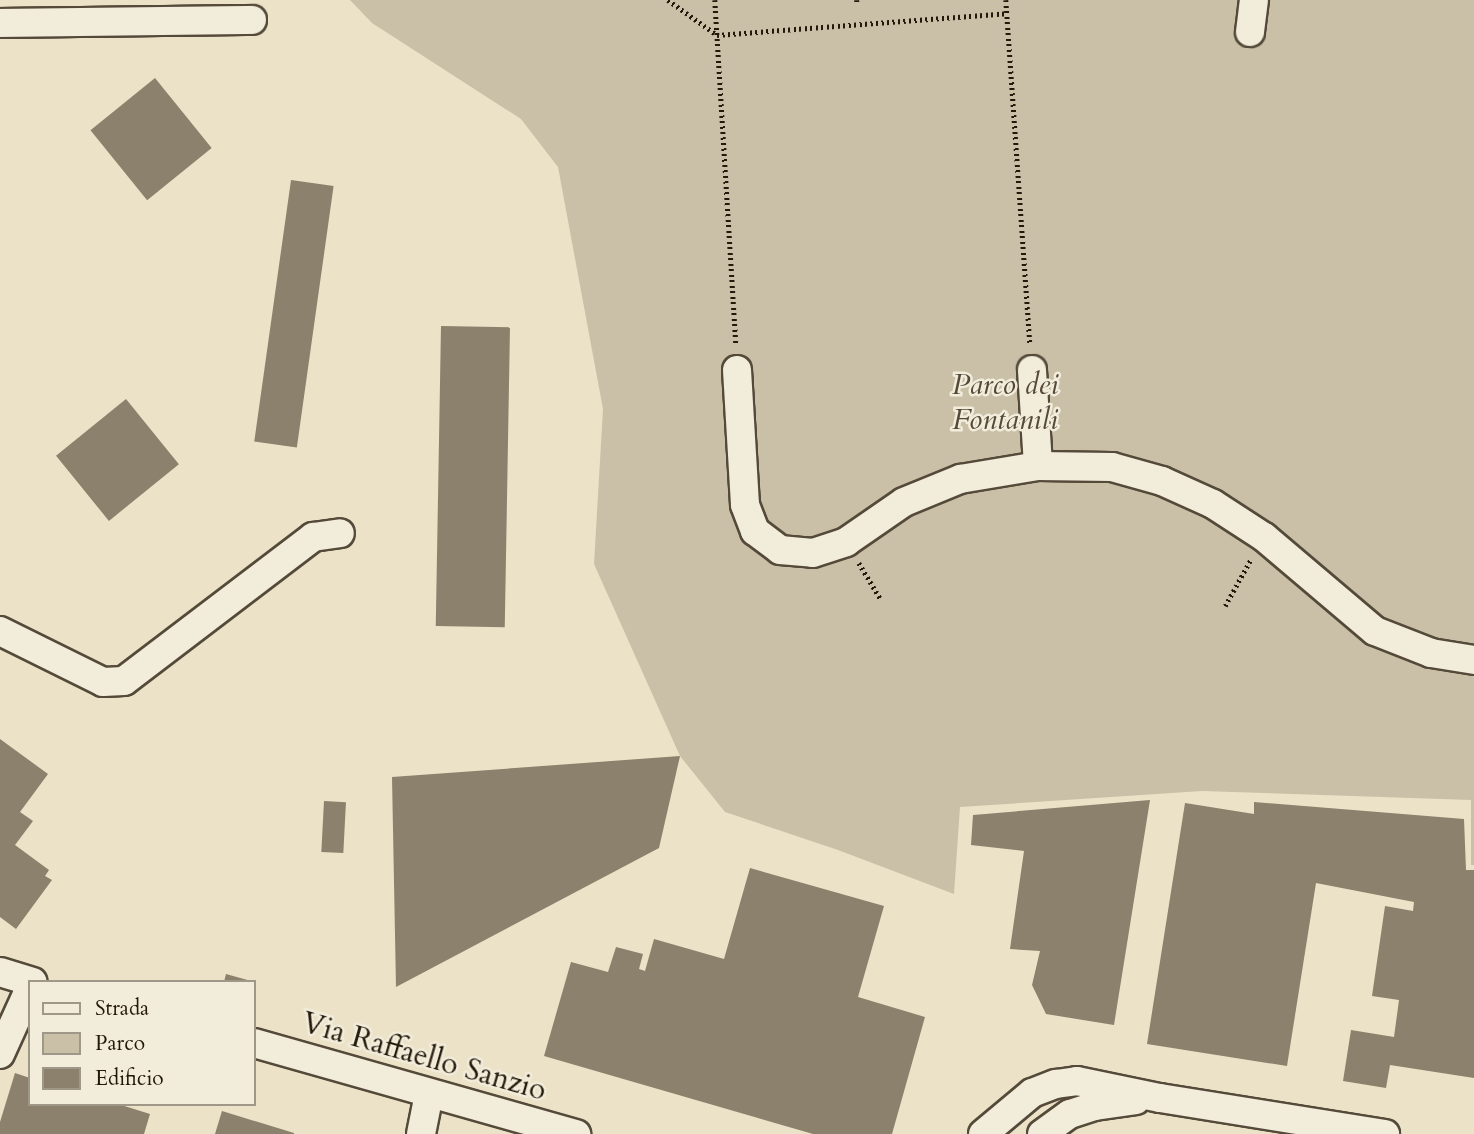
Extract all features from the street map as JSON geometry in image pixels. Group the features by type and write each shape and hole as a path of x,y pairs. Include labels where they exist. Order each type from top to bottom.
{"street":[{"path":"1250,32 1254,0"},
{"path":"0,23 252,20"},
{"path":"737,370 745,505 755,531 780,550 813,553 846,541 904,502 960,479 1038,466 1112,467 1162,481 1213,504 1264,537 1375,631 1431,653 1474,660"},
{"path":"1032,370 1038,466"},
{"path":"0,631 103,682 124,681 313,537 340,533"},
{"path":"0,972 28,980"},
{"path":"0,1054 28,992"},
{"name":"Via Raffaello Sanzio","path":"256,1044 576,1134"},
{"path":"983,1134 1032,1093 1056,1084 1077,1081 1160,1098 1385,1134"},
{"path":"421,1134 429,1094"},
{"path":"1042,1134 1070,1114 1095,1106 1160,1098"}],"path":[{"path":"668,0 718,35 1007,13"},
{"path":"715,0 737,370"},
{"path":"1006,0 1032,370"},
{"path":"1225,606 1264,537"},
{"path":"846,541 880,598"}],"green space":[{"name":"Parco dei Fontanili","path":"350,0 1474,0 1474,865 1471,865 1471,800 1202,791 960,807 954,894 838,850 725,812 680,756 594,564 603,409 558,167 521,119 372,23"}],"building":[{"path":"155,78 212,148 147,200 90,130"},
{"path":"291,180 334,186 297,447 254,441"},
{"path":"441,326 510,327 505,627 436,626"},
{"path":"126,399 179,464 109,521 56,456"},
{"path":"0,739 48,774 20,812 33,821 15,845 49,870 45,876 52,880 16,929 0,917"},
{"path":"680,756 659,848 396,987 392,777"},
{"path":"1150,800 1114,1025 1046,1014 1032,985 1040,951 1010,949 1024,851 971,845 973,815"},
{"path":"324,801 346,802 343,853 321,852"},
{"path":"1254,802 1464,819 1466,870 1474,870 1474,1078 1390,1065 1386,1088 1343,1081 1351,1030 1394,1037 1399,1000 1372,996 1385,906 1413,911 1414,902 1316,883 1287,1066 1147,1044 1185,803 1254,814"},
{"path":"750,868 884,906 858,997 925,1017 892,1134 813,1134 544,1056 571,962 608,972 616,947 643,954 639,969 645,971 654,939 724,959"},
{"path":"226,974 247,980 224,980"},
{"path":"15,1073 28,1077 28,1106 124,1106 150,1114 144,1134 0,1134 0,1122"},
{"path":"222,1111 294,1133 294,1134 215,1134"}]}
